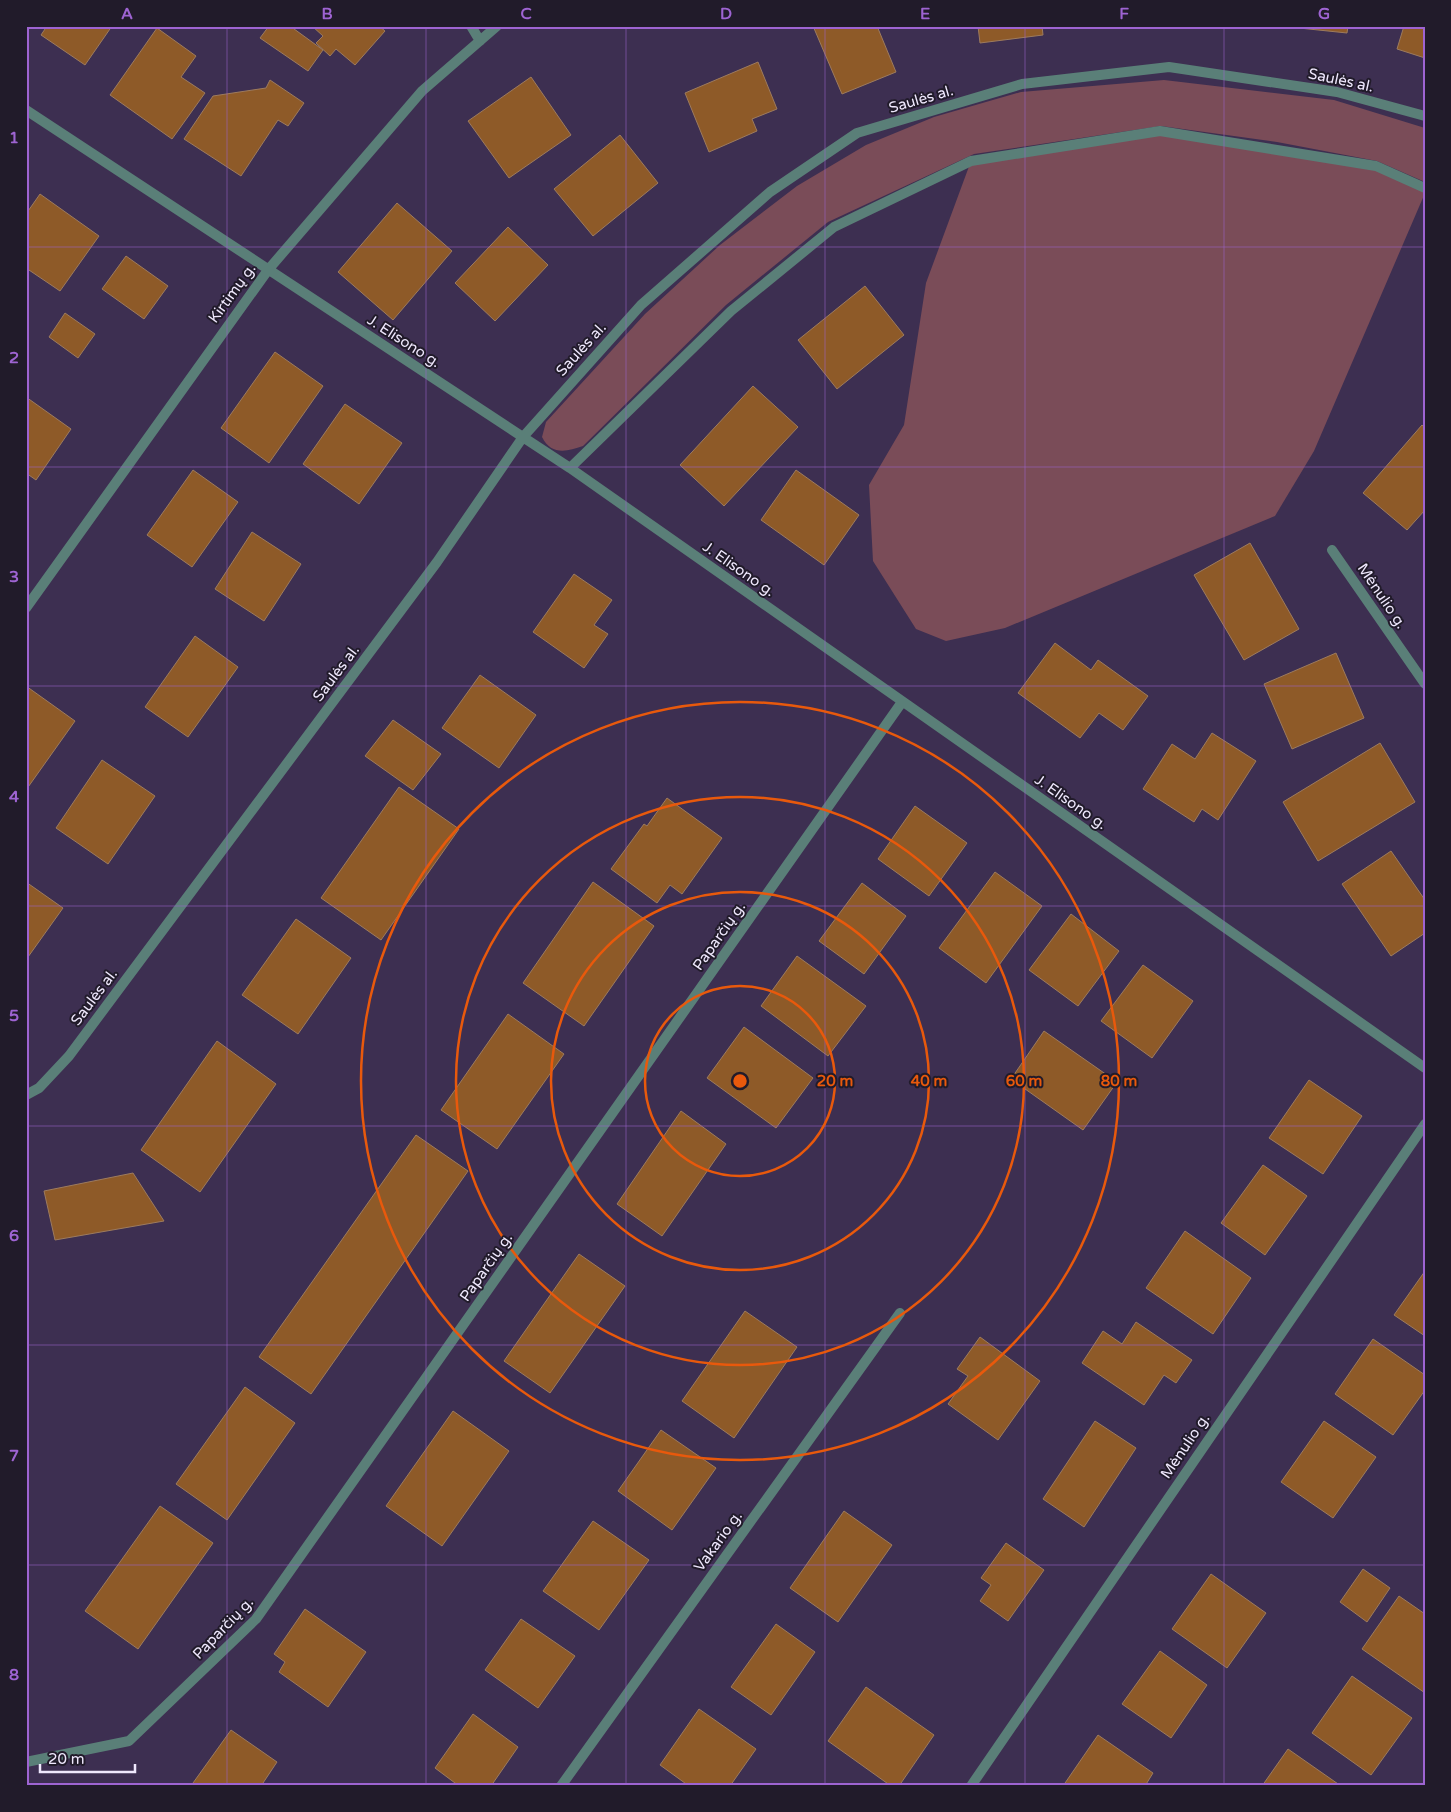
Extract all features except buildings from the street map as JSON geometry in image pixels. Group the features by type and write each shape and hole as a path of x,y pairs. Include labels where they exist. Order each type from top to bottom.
{"street":[{"path":"471,26 480,41"},
{"name":"Kirtimų g.","path":"26,608 268,270 422,92 497,26"},
{"name":"Saulės al.","path":"26,1095 39,1088 68,1056 437,562 523,437 641,305 770,192 857,133 1022,84 1169,67 1337,92 1425,116"},
{"name":"J. Elisono g.","path":"26,110 570,468 1425,1068"},
{"path":"570,468 731,310 834,227 971,161 1160,131 1376,166 1425,188"},
{"name":"Mėnulio g.","path":"1332,550 1425,684"},
{"name":"Paparčių g.","path":"26,1762 129,1741 256,1619 902,702"},
{"name":"Mėnulio g.","path":"971,1786 1425,1124"},
{"name":"Vakario g.","path":"561,1786 900,1313"}],"shaded area":[{"path":"1164,80 1334,100 1425,128 1425,182 1377,161 1277,142 1161,126 974,154 828,222 726,305 583,446 560,451 550,447 542,437 546,422 645,314 720,245 797,186 866,145 934,117 1021,92"},
{"path":"1160,131 1376,166 1425,188 1425,193 1314,451 1275,516 1005,628 946,641 916,629 873,561 869,485 904,425 926,283 971,161"}]}
